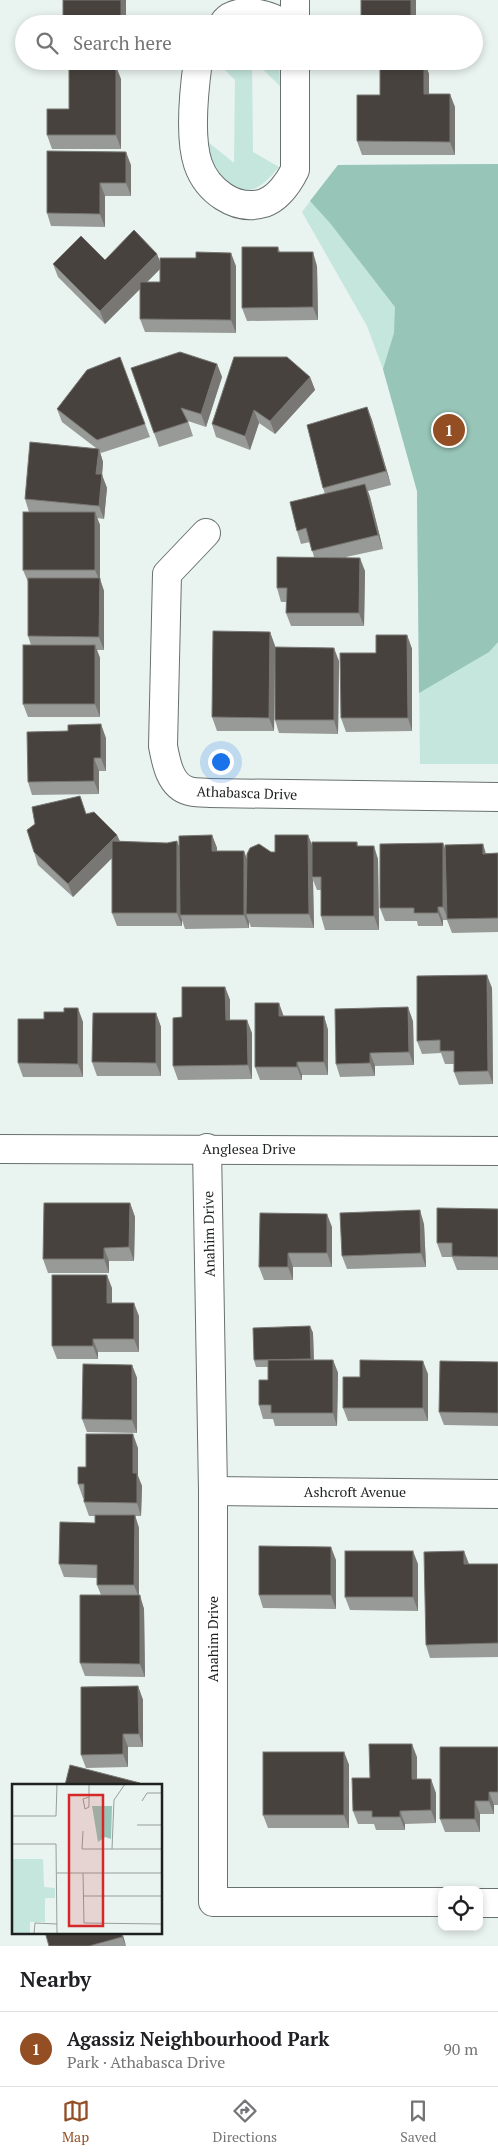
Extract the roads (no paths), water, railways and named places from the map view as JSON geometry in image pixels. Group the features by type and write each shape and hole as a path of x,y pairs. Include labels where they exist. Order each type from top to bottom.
{"street":[{"path":"295,0 295,15"},
{"path":"238,15 251,13 261,15"},
{"path":"197,70 194,87 194,118 195,149 198,165 209,186 229,201 249,205 264,203 276,196 295,170 295,70"},
{"name":"Athabasca Drive","path":"206,533 167,574 163,746 168,770 178,785 188,791 209,793 498,797"},
{"name":"Anglesea Drive","path":"0,1149 207,1148 498,1151"},
{"name":"Anahim Drive","path":"207,1148 213,1491 214,1902 438,1902"},
{"name":"Ashcroft Avenue","path":"213,1491 498,1494"},
{"path":"483,1903 498,1903"}],"place":[{"name":"Agassiz Neighbourhood Park","path":"449,430"}]}
